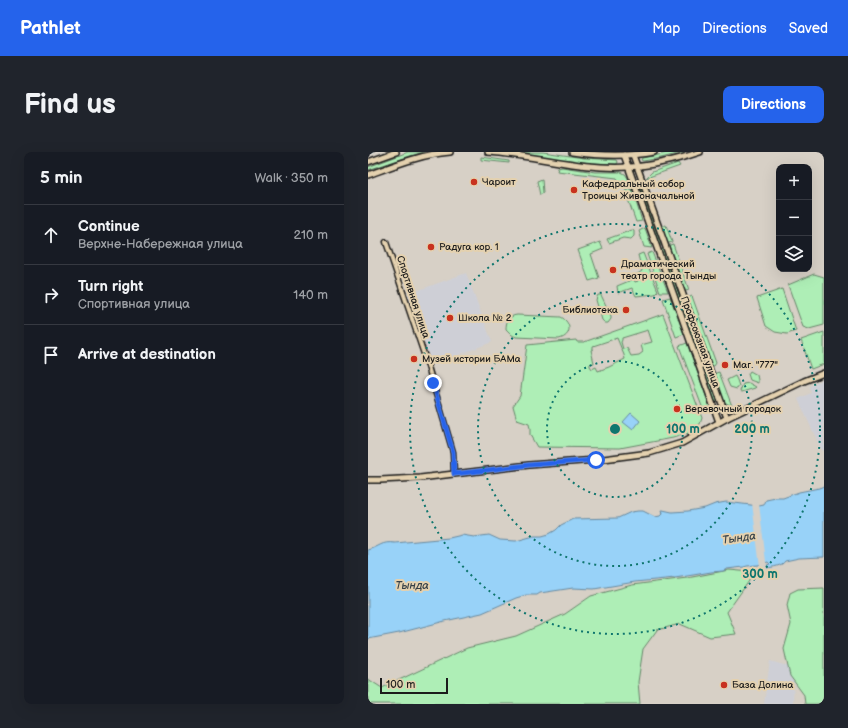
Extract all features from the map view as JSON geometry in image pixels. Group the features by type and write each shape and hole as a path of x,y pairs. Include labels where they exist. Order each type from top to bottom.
{"street":[{"path":"368,162 396,152"},
{"path":"368,175 432,154 450,152"},
{"path":"490,152 572,164 628,168 667,162 700,152"},
{"path":"572,152 601,155 633,155 654,152"},
{"name":"Профсоюзная улица","path":"624,155 719,422"},
{"name":"Профсоюзная улица","path":"633,155 727,418"},
{"path":"631,176 640,173"},
{"name":"Спортивная улица","path":"386,242 433,383 453,452 454,474"},
{"path":"368,480 454,474 529,465 596,460 649,453 682,443 727,418 824,373"},
{"path":"714,407 722,404"}],"shaded area":[{"name":"Школа № 2","path":"466,273 492,342 432,365 408,294"},
{"path":"824,378 824,450 822,451 798,399 811,393 809,387"},
{"path":"770,661 794,668 793,704 764,704"}],"green space":[{"path":"408,152 424,152 368,170 368,167"},
{"path":"517,152 543,152 584,158 617,160 618,162 617,164 571,161"},
{"path":"672,152 685,152 661,158 641,160 642,158"},
{"path":"481,157 509,161 509,163 481,160"},
{"path":"678,163 680,166 646,178 652,172"},
{"path":"562,167 595,172 621,172 628,178 629,185 622,187 617,178 557,171 558,168"},
{"path":"542,179 543,193 540,195 537,181"},
{"path":"639,184 661,245 658,246 636,185"},
{"path":"632,189 642,221 636,222 625,191"},
{"path":"666,225 672,242 666,244 660,227"},
{"path":"645,228 652,248 644,247 639,231"},
{"path":"632,230 634,231 634,236 631,239 623,238 609,243 607,239"},
{"path":"600,242 603,249 591,254 599,278 589,281 578,250"},
{"path":"673,244 689,290 683,292 667,246"},
{"path":"663,249 717,402 714,401 659,250"},
{"path":"652,252 668,292 660,292 647,254"},
{"path":"643,253 658,291 655,294 636,296 632,288 618,293 617,286 634,279 635,282 638,281 636,275 642,271 638,255"},
{"path":"814,274 824,277 824,325 809,329 803,327 788,285"},
{"path":"782,289 796,331 787,334 775,332 766,326 757,298"},
{"path":"598,295 601,295 611,316 608,323 605,323 602,320 596,300"},
{"path":"692,296 716,363 714,366 710,366 686,299"},
{"path":"670,297 684,334 676,337 663,299"},
{"path":"663,314 702,418 700,424 689,433 673,438 620,448 537,447 530,435 529,424 517,420 513,406 520,396 527,345 576,340 577,342 584,342","holes":["648,330 652,342 641,345 643,352 639,355 631,356 627,348 623,349 621,342 622,338","617,338 625,359 598,371 596,367 592,369 590,364 594,363 591,350 593,349 593,346"]},
{"path":"517,315 561,317 569,326 569,329 566,335 559,339 516,337 506,329 506,326 510,318"},
{"path":"824,332 824,364 811,369 801,340"},
{"path":"687,343 710,407 703,409 679,346"},
{"path":"750,371 757,375 758,383 750,380 748,374"},
{"path":"719,372 732,406 724,402 713,374"},
{"path":"735,376 739,386 737,389 730,387 727,380"},
{"path":"749,383 756,387 742,392 740,391 743,384"},
{"path":"729,570 751,572 749,581 727,612 736,634 710,637 680,624 657,630 643,649 638,682 640,704 368,704 368,679 382,688 467,648 516,636 565,614 591,596 632,585 687,578"},
{"path":"824,588 824,704 805,704 804,695 790,676 784,649 791,624 787,605 790,593 798,589"}],"water":[{"path":"631,413 640,421 633,430 623,422"},
{"name":"Тында","path":"824,486 824,557 799,558 785,561 784,563 775,567 767,568 767,565 770,564 768,562 758,565 675,578 635,582 594,589 573,588 540,593 537,595 526,595 482,613 368,639 368,550 383,544 449,538 462,535 474,537 489,535 500,540 516,541 549,534 561,525 573,519 618,518 631,512 638,511 643,511 655,517 660,516 663,513 662,510 672,512 688,511 726,502 759,506 764,505 766,500 783,498 799,492"}],"pier":[{"path":"752,503 759,504 767,570 765,565 760,567"}],"waterway":[{"path":"368,154 373,152"}],"place":[{"name":"Чароит","path":"474,182"},
{"name":"Кафедральный собор Троицы Живоначальной","path":"574,190"},
{"name":"Радуга кор. 1","path":"431,247"},
{"name":"Драматический театр города Тынды","path":"613,270"},
{"name":"Библиотека","path":"626,310"},
{"name":"Школа № 2","path":"450,318"},
{"name":"Музей истории БАМа","path":"414,359"},
{"name":"Маг. \"777\"","path":"725,365"},
{"name":"Веревочный городок","path":"677,409"},
{"name":"База Долина","path":"724,685"}],"route":[{"path":"433,383 453,452 454,474 529,465 596,460"}]}
